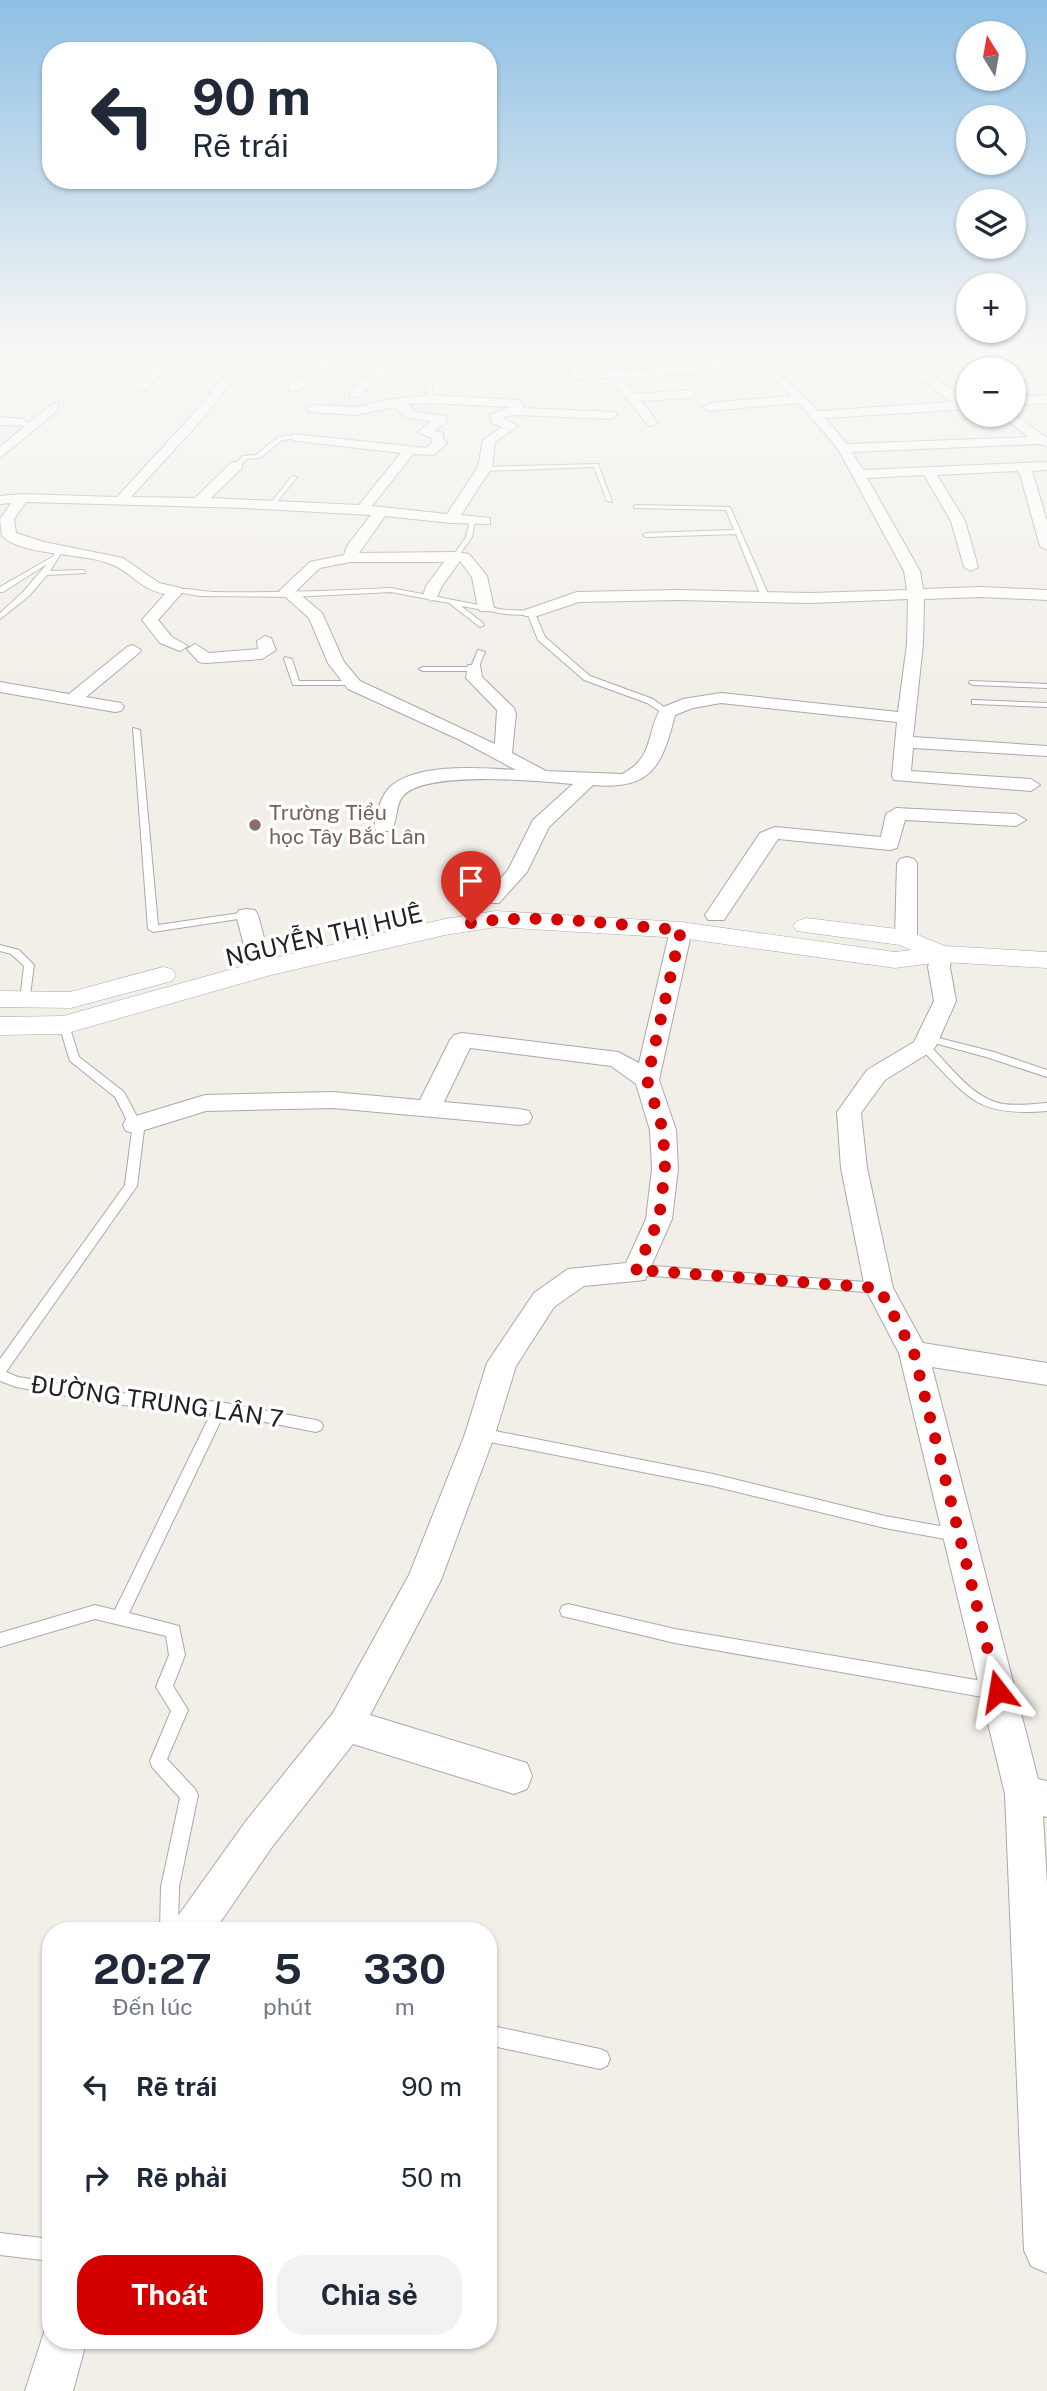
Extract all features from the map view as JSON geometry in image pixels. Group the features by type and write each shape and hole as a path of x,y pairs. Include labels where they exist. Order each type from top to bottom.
{"street":[{"path":"119,502 153,466"},
{"path":"198,503 236,466"},
{"path":"362,510 397,466"},
{"path":"451,519 485,466"},
{"path":"716,915 768,837 784,833 890,844 901,776 917,593 912,571 854,466"},
{"path":"859,474 1047,466"},
{"path":"1021,467 1026,472 1047,546"},
{"path":"928,471 958,521 971,567"},
{"path":"22,498 7,519 9,536 56,555 118,561 154,587 176,591"},
{"path":"0,500 22,498 271,506 381,511 478,521"},
{"path":"350,558 354,546 381,511"},
{"path":"432,596 434,586 456,556"},
{"path":"486,608 479,576 471,563 456,556 350,558 315,565 288,588 291,595 316,616 337,663 352,683 542,776"},
{"path":"176,591 150,620 166,640 205,658 262,654 268,650 265,641"},
{"path":"531,613 578,597 810,598 917,593 1047,595"},
{"path":"74,698 133,650"},
{"path":"474,670 474,678 505,708 503,756"},
{"path":"0,687 115,707"},
{"path":"384,827 391,799 398,790 417,780 446,776 627,779 640,772 656,753 667,712 690,704 722,698 906,718"},
{"path":"904,742 1047,751"},
{"path":"901,776 1031,785"},
{"path":"492,899 517,872 540,824 588,780"},
{"path":"896,814 1016,820"},
{"path":"906,938 907,863"},
{"name":"NGUYỄN THỊ HUÊ","path":"12,999 71,1000 261,959 492,899 716,915 906,938 940,954"},
{"path":"247,915 261,959"},
{"name":"NGUYỄN THỊ HUÊ","path":"1,1027 64,1026 261,959 496,919 681,930 895,960 940,954 1047,960"},
{"path":"198,1922 259,1833 346,1725 424,1580 480,1434 502,1363 544,1300 578,1276 635,1273 659,1219 665,1169 663,1130 647,1080 681,930"},
{"path":"940,954 939,967 945,1001 926,1042 876,1075 849,1112 854,1168 879,1288 914,1353 998,1691 1035,1797 1047,2250"},
{"path":"428,1109 462,1040 618,1059 647,1080"},
{"path":"135,1125 205,1103 333,1100 520,1117"},
{"path":"914,1353 1047,1374"},
{"path":"346,1725 514,1776"},
{"path":"49,2391 61,2349"}],"lane":[{"path":"484,469 580,466"},
{"path":"596,466 610,501"},
{"path":"271,506 294,477"},
{"path":"636,507 728,508 765,596"},
{"path":"456,556 478,521"},
{"path":"646,535 740,533"},
{"path":"10,625 0,620 45,573 56,555"},
{"path":"0,590 56,555"},
{"path":"45,573 83,572"},
{"path":"176,591 200,594 291,595 391,590 486,608 531,613 541,638 587,678 650,701 667,712"},
{"path":"449,600 480,625"},
{"path":"423,669 474,670 481,652"},
{"path":"288,659 296,683 352,683"},
{"path":"973,683 1047,686"},
{"path":"975,702 1047,705"},
{"path":"136,730 153,929 247,915"},
{"path":"0,948 15,952 29,965 12,999"},
{"name":"ĐƯỜNG TRUNG LÂN 7","path":"0,1368 131,1186 138,1130 120,1095 74,1059 64,1026"},
{"path":"926,1042 990,1054 1046,1074"},
{"path":"926,1042 968,1093 983,1103 1004,1109 1047,1107"},
{"path":"635,1273 653,1271 879,1288"},
{"name":"ĐƯỜNG TRUNG LÂN 7","path":"0,1375 16,1382 111,1398 220,1408 316,1426"},
{"path":"119,1617 220,1408"},
{"path":"480,1434 713,1480 885,1522 959,1535"},
{"path":"568,1611 675,1636 998,1691"},
{"path":"0,1640 95,1612 173,1631 177,1655 164,1687 180,1710 158,1761 189,1795 170,1887 169,1922"},
{"path":"497,2037 600,2059"},
{"path":"0,2244 42,2249"}],"place":[{"name":"Trường Tiểu học Tây Bắc Lân","path":"255,825"}],"route":[{"path":"471,923 496,919 526,919 681,930 647,1080 663,1130 665,1169 659,1219 635,1273 653,1271 879,1288 914,1353 998,1691"}]}
